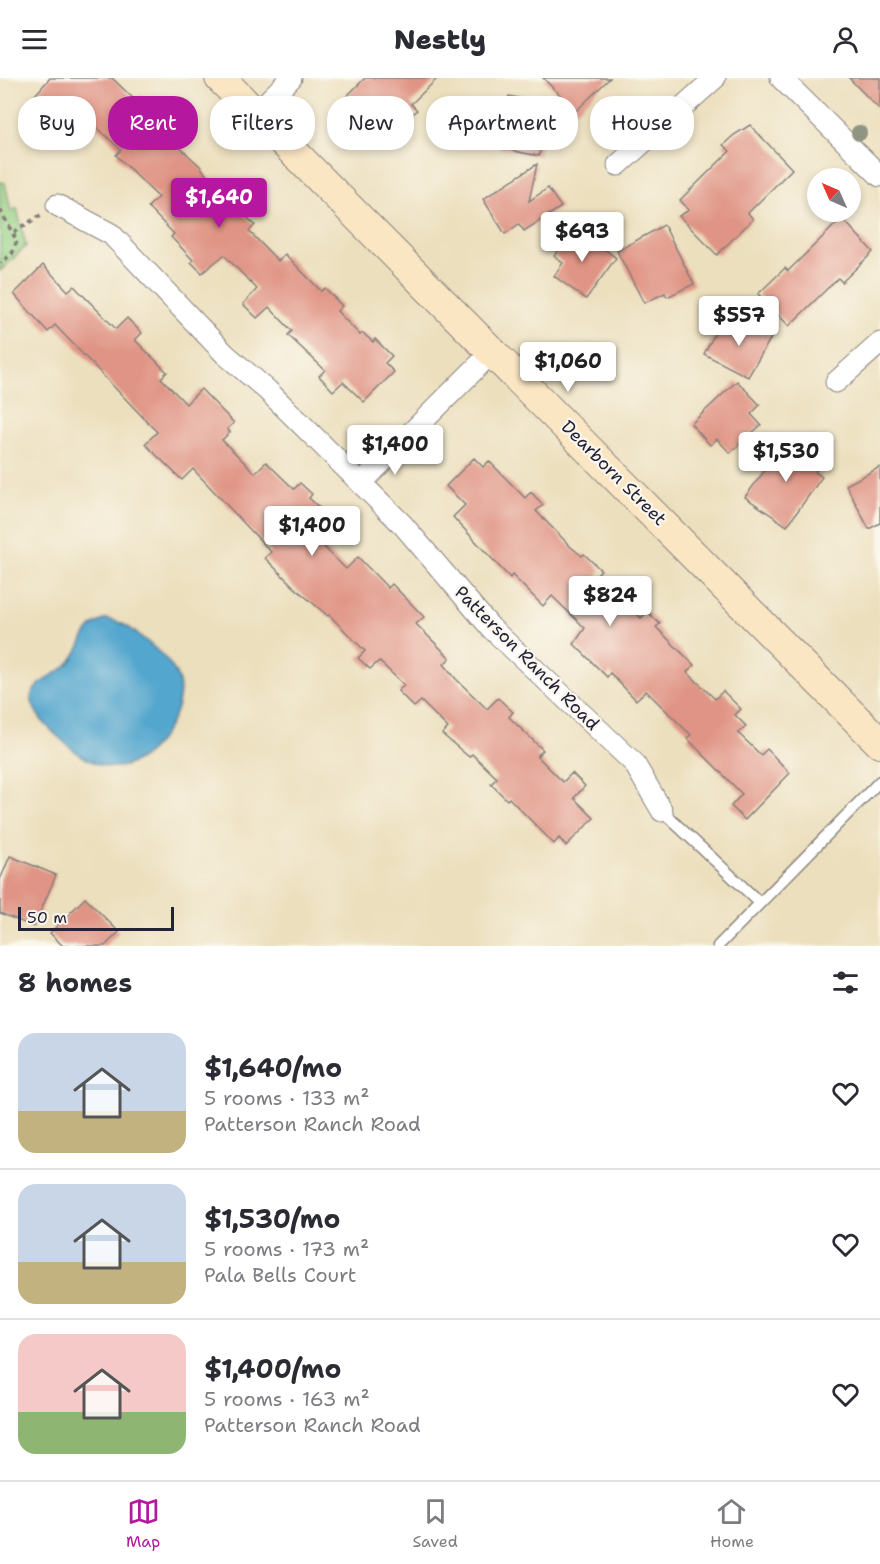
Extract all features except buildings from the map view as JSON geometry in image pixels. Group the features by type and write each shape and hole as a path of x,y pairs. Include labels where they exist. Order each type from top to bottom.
{"street":[{"name":"Dearborn Street","path":"220,78 238,96"},
{"path":"273,96 291,78"},
{"path":"618,165 715,78"},
{"path":"781,78 880,176"},
{"name":"Dearborn Street","path":"291,150 880,743"},
{"name":"Patterson Ranch Road","path":"57,205 111,234 225,354 267,390 403,525 491,628 634,763 662,811"},
{"path":"836,382 880,342"},
{"path":"361,483 493,351"}],"lane":[{"path":"718,946 880,781"},
{"path":"662,811 760,903"}],"path":[{"path":"14,232 57,205"},
{"path":"0,210 17,241 15,249 7,260 0,263"}],"green space":[{"path":"0,182 5,183 11,211 17,208 26,246 0,271"}],"water":[{"path":"106,619 127,626 160,652 175,672 180,691 171,721 163,736 152,749 126,765 113,767 99,765 87,759 65,743 39,716 31,696 38,685 70,662 92,627"}]}
